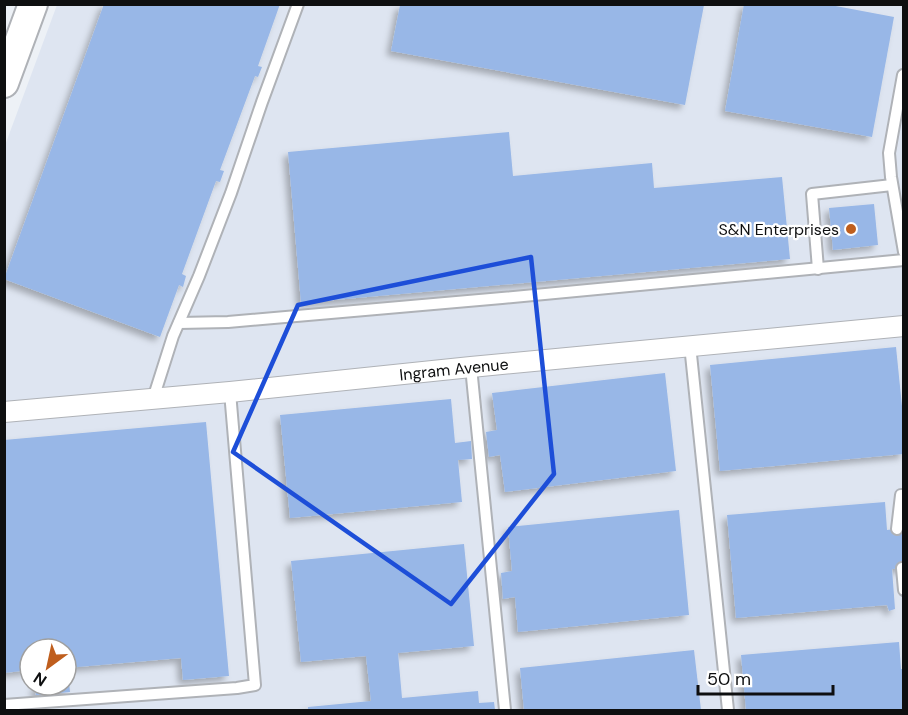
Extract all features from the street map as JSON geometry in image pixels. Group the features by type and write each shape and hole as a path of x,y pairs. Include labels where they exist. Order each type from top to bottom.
{"main road":[{"path":"4,83 33,4"}],"street":[{"name":"Ingram Avenue","path":"4,412 903,326"}],"lane":[{"path":"153,399 173,336 231,193 298,4"},
{"path":"903,75 889,153 903,252"},
{"path":"818,269 812,194 892,185"},
{"path":"179,323 228,322 903,260"},
{"path":"690,345 728,711"},
{"path":"471,367 505,711"},
{"path":"4,705 255,685 230,392"},
{"path":"897,529 901,495 903,495"},
{"path":"902,568 903,590"}],"highlighted area":[{"path":"531,257 554,474 451,604 233,452 298,305"}],"shaded area":[{"path":"57,5 903,5 903,710 5,710 4,148"}],"building":[{"path":"104,4 280,4 258,66 262,67 258,77 255,76 220,170 224,171 220,182 216,181 182,274 186,276 183,287 179,285 160,337 4,279"},
{"path":"744,4 825,4 894,17 872,137 725,111"},
{"path":"400,5 704,5 685,105 391,51"},
{"path":"509,132 513,176 652,163 654,188 782,177 790,259 301,303 288,152"},
{"path":"874,204 878,245 833,250 829,208"},
{"path":"896,347 904,426 904,454 720,471 710,365"},
{"path":"665,373 676,471 505,492 500,455 489,457 486,432 497,430 492,393"},
{"path":"451,399 455,443 471,441 472,459 458,460 462,502 290,518 280,415"},
{"path":"206,422 229,676 183,680 181,658 78,667 78,637 18,637 18,671 4,673 4,440"},
{"path":"885,502 887,530 903,528 904,568 892,569 895,609 889,611 887,605 736,618 727,515"},
{"path":"679,510 689,615 518,632 515,597 503,599 501,573 512,571 508,527"},
{"path":"464,544 474,646 398,653 402,698 478,691 479,703 494,702 495,710 308,710 308,707 371,701 366,656 301,662 291,561"},
{"path":"899,642 901,669 904,669 904,710 746,710 741,655"},
{"path":"694,650 701,710 524,710 520,668"}],"place":[{"name":"S&N Enterprises","path":"851,229"}]}
